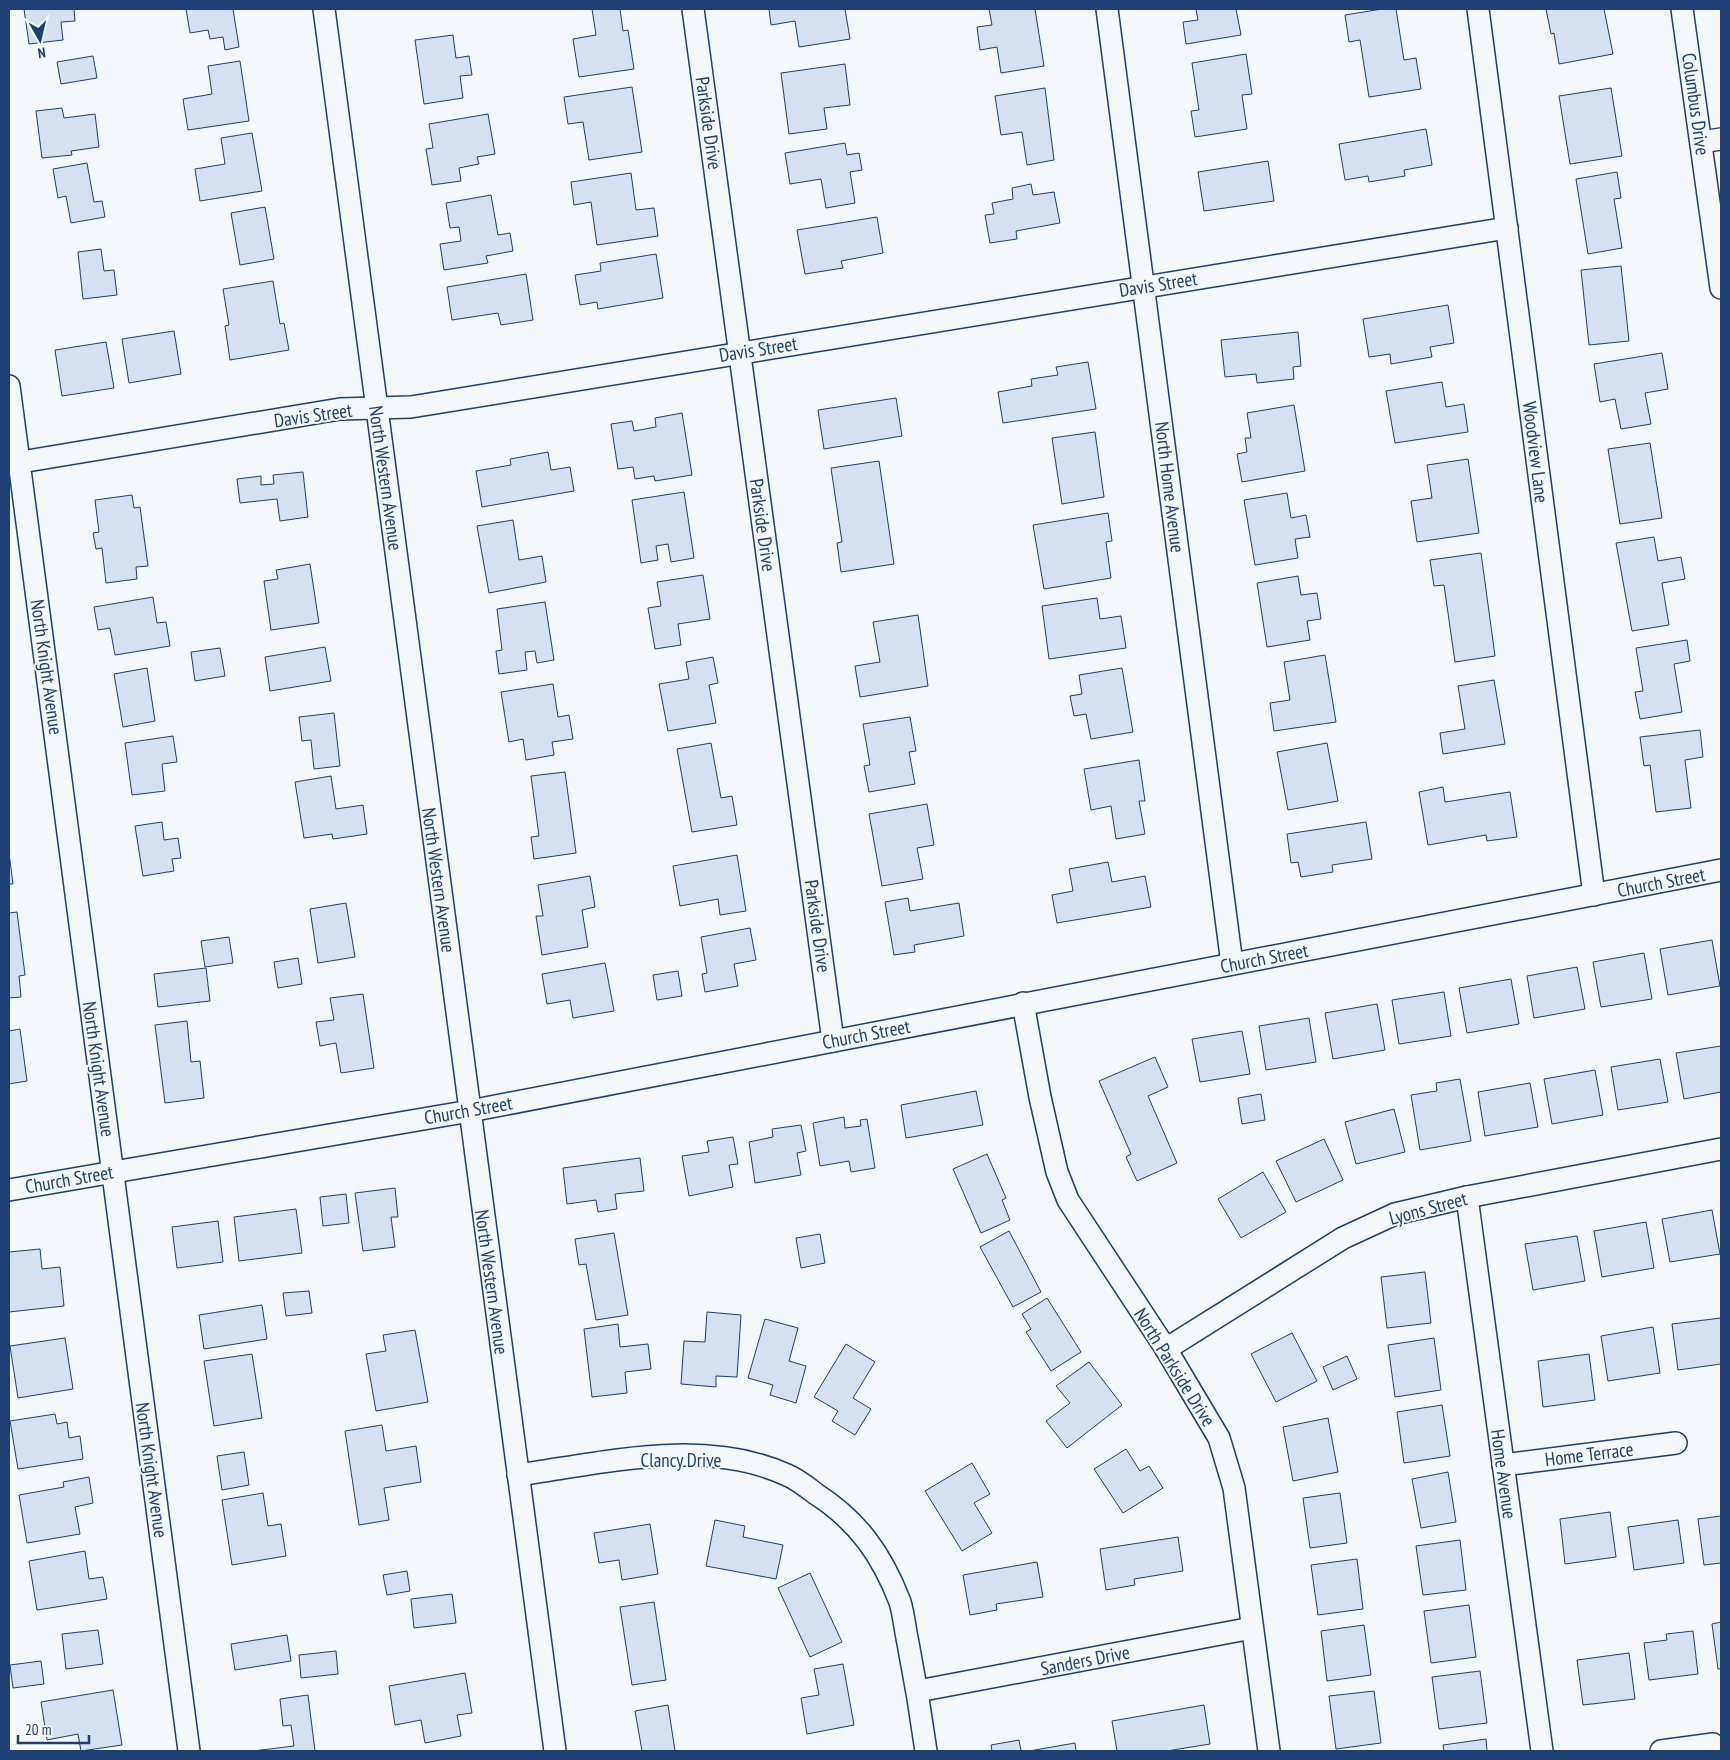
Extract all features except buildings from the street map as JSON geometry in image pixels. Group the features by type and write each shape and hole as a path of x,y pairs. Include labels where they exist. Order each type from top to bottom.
{"street":[{"name":"North Western Avenue","path":"324,9 555,1751"},
{"name":"Parkside Drive","path":"693,9 833,1041"},
{"name":"North Home Avenue","path":"1107,9 1232,964"},
{"name":"Woodview Lane","path":"1478,9 1594,895"},
{"name":"Columbus Drive","path":"1682,9 1711,140 1721,288"},
{"name":"Davis Street","path":"14,463 340,409 411,407 1507,228"},
{"name":"North Knight Avenue","path":"9,386 14,463 113,1172 190,1751"},
{"name":"Church Street","path":"9,1190 470,1111 1721,870"},
{"name":"North Parkside Drive","path":"1023,1003 1055,1162 1068,1200 1166,1349 1219,1438 1228,1464 1234,1488 1269,1751"},
{"name":"Lyons Street","path":"1166,1349 1343,1238 1395,1214 1467,1197 1721,1149"},
{"name":"Home Avenue","path":"1467,1197 1542,1751"},
{"name":"Home Terrace","path":"1503,1465 1676,1443"},
{"name":"Clancy Drive","path":"518,1475 653,1457 702,1456 745,1462 788,1475 825,1500 854,1524 879,1556 900,1604 918,1691 926,1751"},
{"name":"Sanders Drive","path":"918,1691 1252,1628"},
{"path":"1661,1751 1713,1744"}]}
